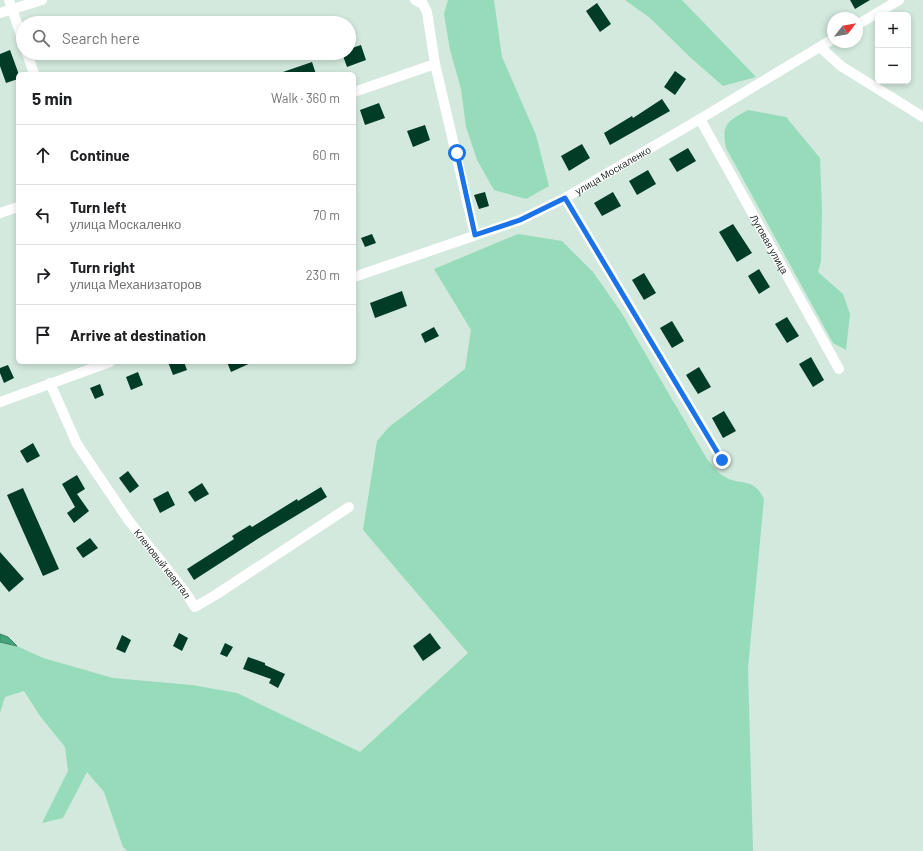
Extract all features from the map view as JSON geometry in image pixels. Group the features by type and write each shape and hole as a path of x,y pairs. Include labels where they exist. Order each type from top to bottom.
{"street":[{"path":"0,13 11,4 42,0"},
{"path":"416,0 423,4 427,12 435,64 475,235"},
{"path":"863,21 899,0"},
{"path":"11,4 16,19"},
{"name":"улица Москаленко","path":"356,276 520,220 565,198 827,43"},
{"path":"820,47 841,66 923,117"},
{"path":"29,60 33,72"},
{"path":"356,91 435,64"},
{"name":"Луговая улица","path":"700,119 839,369"},
{"path":"565,198 722,460"},
{"path":"0,213 16,208"},
{"path":"0,402 104,364"},
{"name":"Кленовый квартал","path":"50,383 77,444 129,521 184,590 194,607 217,594 349,508"}],"shaded area":[{"path":"448,0 494,0 502,57 536,135 549,186 526,199 494,190 477,160 466,127 461,89 450,50 444,14"},
{"path":"625,0 682,0 756,77 723,86 692,59 650,18"},
{"path":"748,110 786,117 820,158 822,210 821,261 818,272 843,294 850,314 846,350 833,343 726,148 725,128 735,117"},
{"path":"518,234 562,241 593,272 621,312 707,459 722,476 751,485 760,492 764,499 748,668 753,851 127,851 123,847 104,792 87,772 63,818 42,823 68,771 65,747 40,716 24,691 5,697 0,713 0,642 17,646 43,658 113,678 192,685 237,693 360,752 468,653 363,530 377,441 389,427 465,369 471,330 434,269"},
{"path":"0,634 8,637 17,646 0,642"}],"building":[{"path":"850,0 870,0 855,9"},
{"path":"597,3 611,24 600,32 586,11"},
{"path":"361,45 366,60 347,67 344,60 356,60 356,47"},
{"path":"10,50 18,72 16,72 16,80 6,83 0,66 0,54"},
{"path":"312,62 315,72 283,72"},
{"path":"675,71 686,79 675,95 664,87"},
{"path":"662,99 670,111 610,145 604,133 632,116 633,118"},
{"path":"379,103 385,118 365,125 360,110"},
{"path":"425,125 430,140 413,147 407,131"},
{"path":"582,144 590,158 569,171 561,156"},
{"path":"688,148 696,161 677,172 669,159"},
{"path":"648,170 656,184 637,195 629,181"},
{"path":"485,192 489,206 479,209 474,195"},
{"path":"613,192 621,206 602,216 594,203"},
{"path":"733,224 752,253 737,262 719,232"},
{"path":"372,234 376,243 365,247 361,238"},
{"path":"759,269 770,287 759,294 748,276"},
{"path":"644,273 656,293 644,300 632,280"},
{"path":"402,291 407,306 375,318 370,303"},
{"path":"787,317 799,336 787,343 775,324"},
{"path":"672,321 684,341 672,348 660,328"},
{"path":"434,327 439,336 425,343 421,334"},
{"path":"811,357 824,380 813,387 799,364"},
{"path":"169,364 185,364 187,370 173,375"},
{"path":"228,364 249,364 231,372"},
{"path":"8,365 14,378 4,383 0,373 0,368"},
{"path":"699,367 711,387 698,394 686,375"},
{"path":"138,372 143,385 131,390 126,377"},
{"path":"100,384 104,395 95,399 90,388"},
{"path":"724,411 736,431 723,438 712,418"},
{"path":"33,443 40,456 27,463 20,451"},
{"path":"128,471 139,486 130,493 119,478"},
{"path":"77,475 85,489 77,494 89,511 74,523 67,513 75,507 62,484"},
{"path":"202,483 209,494 195,502 188,492"},
{"path":"321,487 327,497 259,538 194,580 187,569 234,539 232,536 250,525 252,527 297,499 298,501"},
{"path":"23,488 59,569 43,576 7,495"},
{"path":"168,491 175,505 160,513 153,499"},
{"path":"90,538 98,548 83,558 76,548"},
{"path":"0,552 24,579 9,592 0,581"},
{"path":"179,633 188,638 182,651 173,646"},
{"path":"430,633 441,648 423,661 413,646"},
{"path":"122,635 131,640 125,653 116,649"},
{"path":"225,643 233,647 227,657 220,654"},
{"path":"248,657 265,663 265,665 285,674 278,688 269,683 271,679 243,669"}],"route":[{"path":"457,153 475,235 520,220 565,198 722,460"}]}
